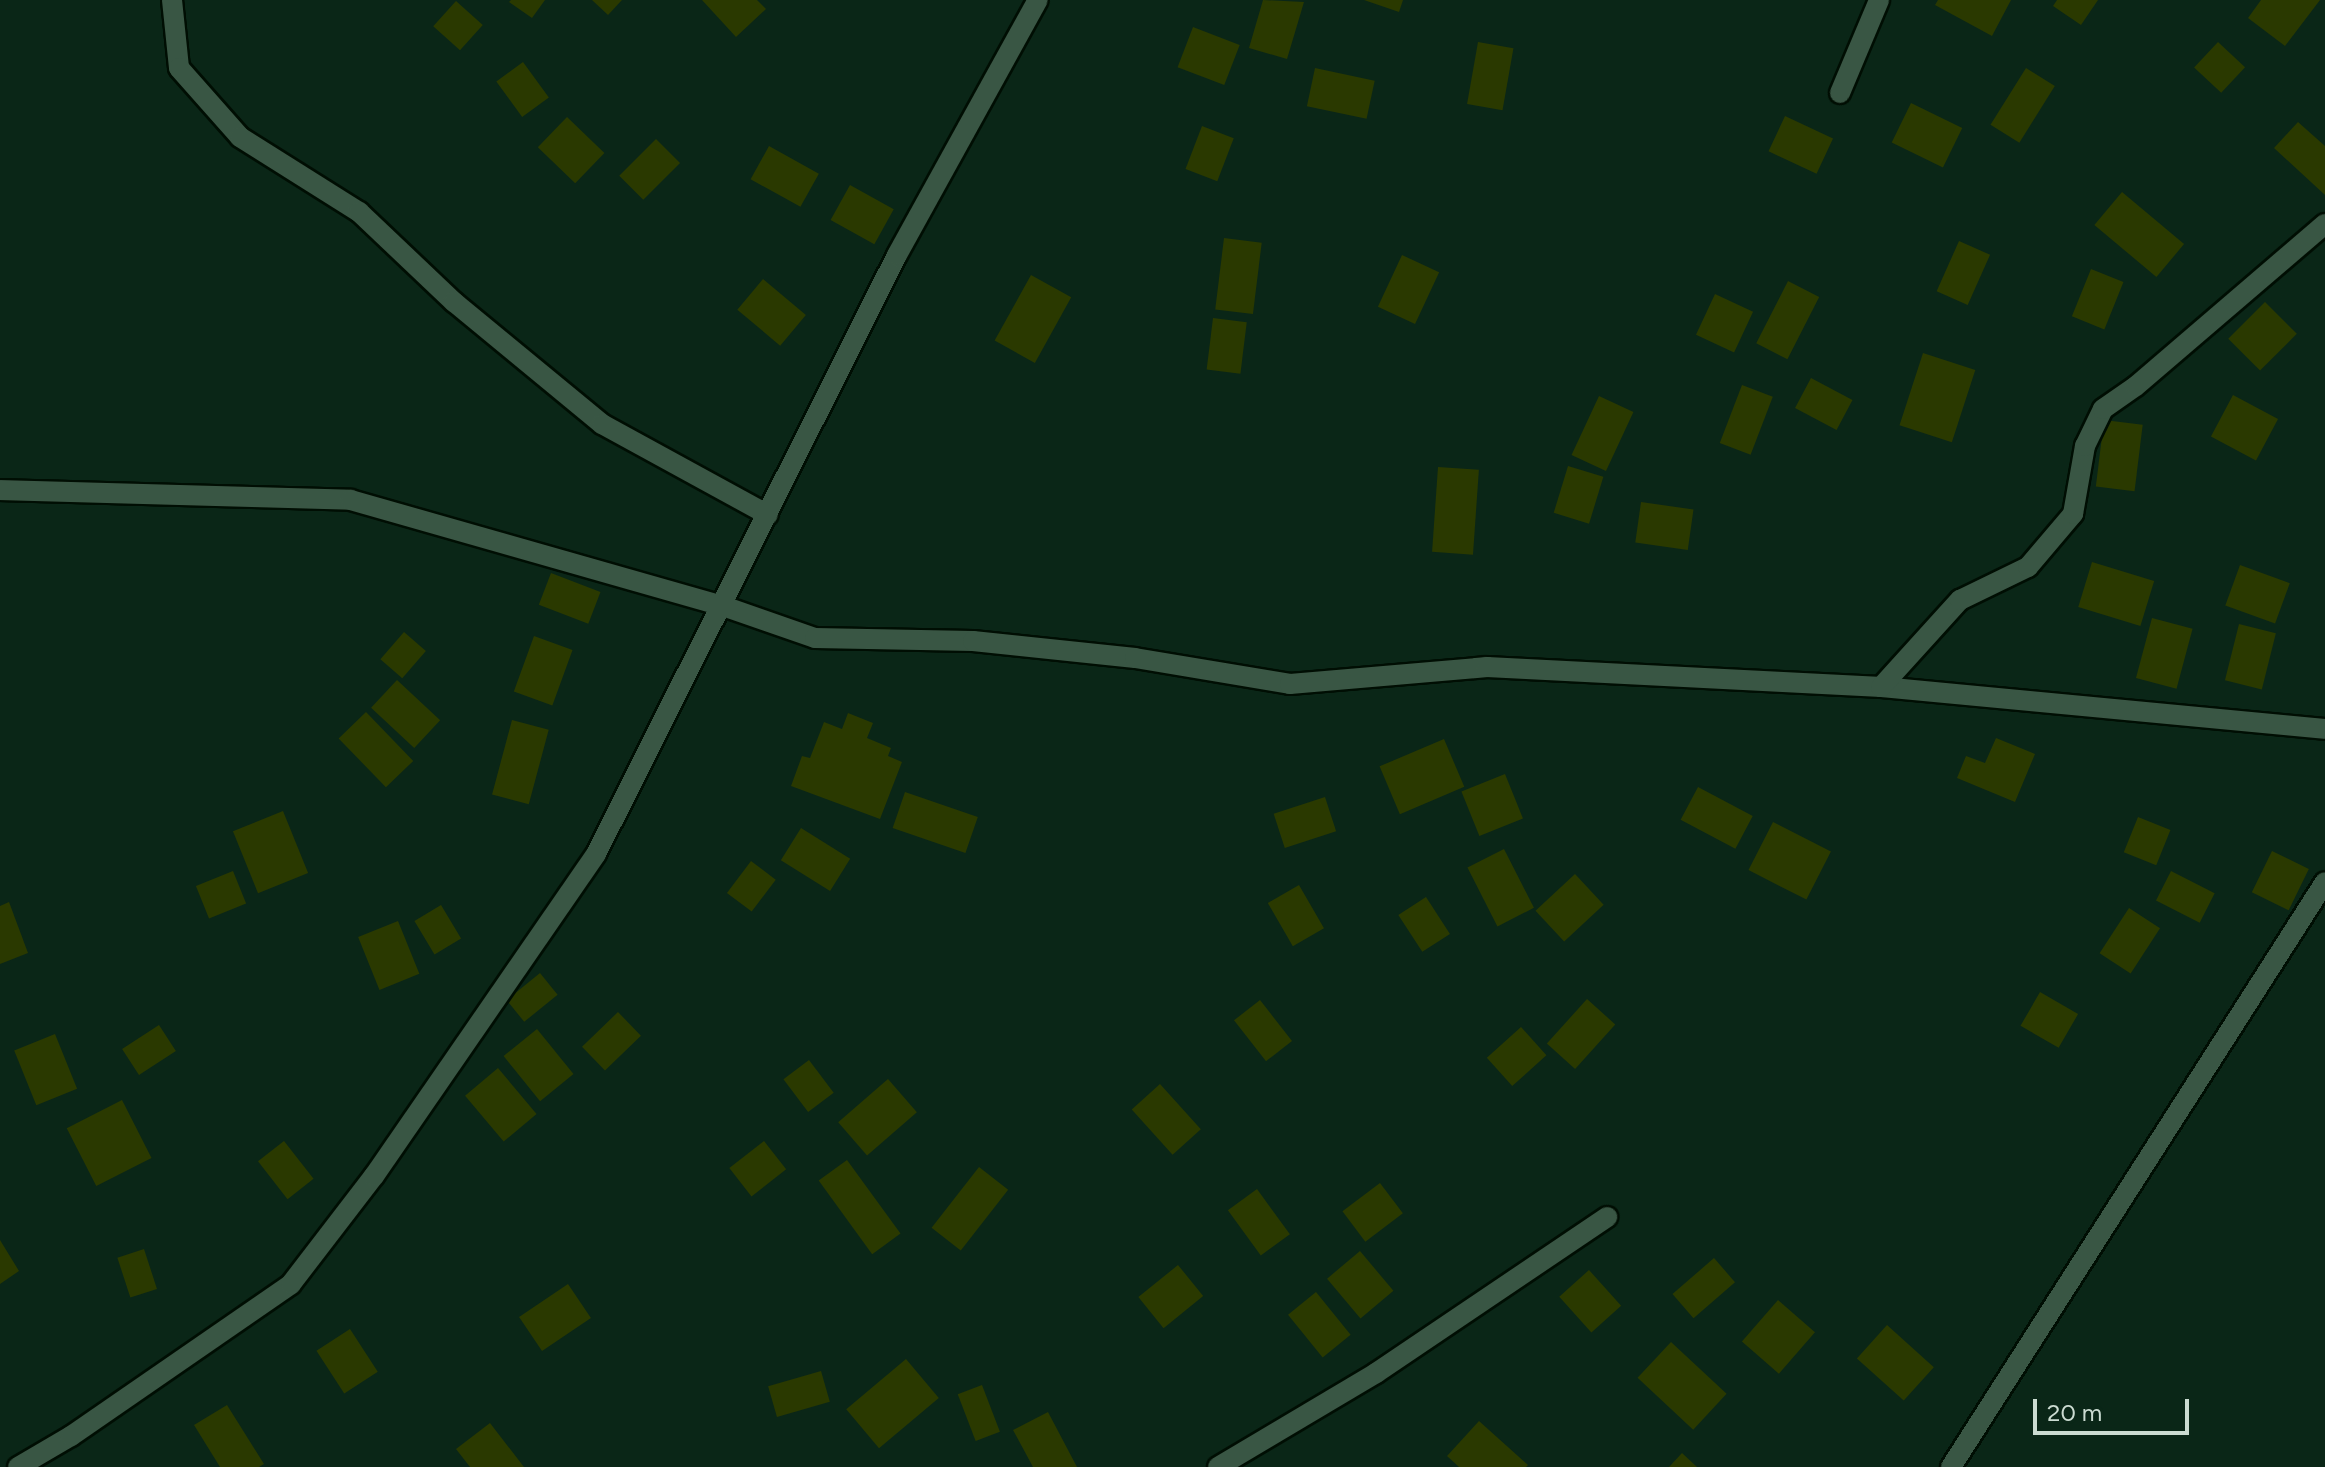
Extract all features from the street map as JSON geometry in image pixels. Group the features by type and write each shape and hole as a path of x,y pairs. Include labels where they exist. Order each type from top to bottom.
{"street":[{"path":"172,0 179,68 240,137 359,212 454,302 602,424 768,515"},
{"path":"18,1467 71,1436 291,1284 374,1176 596,854 897,255 1038,0"},
{"path":"1840,93 1879,0"},
{"path":"1881,687 1960,600 2028,567 2073,514 2085,446 2103,409 2136,386 2325,224"},
{"path":"0,490 351,500 723,606 815,638 973,641 1135,658 1290,684 1487,667 1881,687 2325,729"},
{"path":"1951,1467 2325,882"},
{"path":"1218,1467 1376,1373 1607,1217"}],"building":[{"path":"545,0 532,18 509,2"},
{"path":"592,0 622,0 608,15"},
{"path":"702,0 757,0 766,9 736,37"},
{"path":"1263,0 1304,2 1287,59 1249,48"},
{"path":"1364,0 1403,0 1399,12"},
{"path":"1938,0 2011,0 1992,36 1935,5"},
{"path":"2057,0 2098,0 2081,25 2053,6"},
{"path":"2261,0 2320,0 2285,46 2248,18"},
{"path":"456,1 483,25 460,50 433,26"},
{"path":"1193,27 1240,45 1224,85 1178,67"},
{"path":"1478,42 1513,48 1503,110 1467,104"},
{"path":"2218,42 2245,67 2221,93 2194,68"},
{"path":"523,62 549,98 522,117 496,81"},
{"path":"1315,68 1375,81 1367,119 1307,106"},
{"path":"2026,68 2055,86 2019,143 1990,125"},
{"path":"1911,103 1962,128 1943,168 1892,143"},
{"path":"1785,116 1833,138 1817,174 1769,151"},
{"path":"567,117 604,153 575,183 538,147"},
{"path":"2298,122 2325,146 2325,195 2274,148"},
{"path":"1202,126 1234,138 1217,181 1186,169"},
{"path":"656,139 680,163 643,200 619,176"},
{"path":"769,146 819,174 800,207 751,179"},
{"path":"850,185 894,209 874,244 831,220"},
{"path":"2122,192 2184,244 2156,277 2094,225"},
{"path":"1224,238 1262,243 1253,314 1215,309"},
{"path":"1959,241 1990,255 1968,305 1937,291"},
{"path":"1402,255 1439,272 1415,324 1378,307"},
{"path":"2091,269 2123,282 2104,329 2072,316"},
{"path":"1031,275 1071,297 1035,363 995,341"},
{"path":"763,279 806,315 780,346 737,310"},
{"path":"1788,281 1819,297 1787,359 1756,343"},
{"path":"1715,294 1753,312 1734,353 1696,335"},
{"path":"2265,302 2297,334 2260,371 2228,339"},
{"path":"1213,318 1247,322 1240,374 1207,370"},
{"path":"1923,353 1975,370 1952,442 1900,425"},
{"path":"1811,378 1852,400 1837,430 1795,408"},
{"path":"1742,385 1773,397 1751,455 1720,443"},
{"path":"2233,395 2278,419 2256,460 2211,436"},
{"path":"1599,396 1633,412 1606,471 1572,455"},
{"path":"2104,420 2143,425 2135,491 2096,487"},
{"path":"1568,466 1603,477 1589,524 1554,513"},
{"path":"1438,467 1479,470 1473,555 1432,552"},
{"path":"1641,502 1693,509 1688,550 1635,543"},
{"path":"2092,562 2154,581 2140,626 2078,607"},
{"path":"2240,565 2290,583 2275,624 2225,605"},
{"path":"551,573 600,592 588,624 539,605"},
{"path":"2152,618 2193,629 2177,689 2136,678"},
{"path":"2239,624 2276,633 2262,689 2225,680"},
{"path":"404,632 426,651 402,678 380,659"},
{"path":"534,636 573,650 552,705 514,691"},
{"path":"397,680 440,720 414,748 371,708"},
{"path":"366,712 413,761 386,787 339,738"},
{"path":"848,713 873,723 867,738 891,748 888,756 902,762 880,819 791,786 802,756 810,758 824,722 842,729"},
{"path":"512,720 549,730 529,804 492,794"},
{"path":"1996,738 2035,754 2015,802 1957,778 1966,756 1985,763"},
{"path":"1444,739 1464,787 1400,814 1380,766"},
{"path":"1505,774 1523,819 1479,836 1461,792"},
{"path":"1698,787 1753,816 1735,849 1681,820"},
{"path":"905,792 978,817 965,853 893,828"},
{"path":"1325,797 1336,831 1285,848 1274,814"},
{"path":"283,811 308,873 258,893 233,831"},
{"path":"2138,817 2170,830 2156,865 2124,852"},
{"path":"1773,822 1831,852 1806,900 1748,870"},
{"path":"801,828 850,859 830,891 781,860"},
{"path":"1504,849 1534,908 1497,926 1467,868"},
{"path":"2272,851 2309,869 2289,910 2252,892"},
{"path":"751,861 776,880 752,912 727,893"},
{"path":"233,871 246,903 209,918 196,886"},
{"path":"2171,871 2215,893 2200,923 2156,900"},
{"path":"1575,874 1604,905 1564,942 1536,911"},
{"path":"1299,885 1324,928 1293,946 1268,903"},
{"path":"1426,897 1450,934 1422,952 1398,915"},
{"path":"9,902 28,953 0,964 0,906"},
{"path":"441,905 461,938 435,954 414,921"},
{"path":"2129,908 2160,928 2131,973 2100,953"},
{"path":"398,921 419,974 379,990 358,937"},
{"path":"540,973 558,995 524,1022 507,1000"},
{"path":"2040,992 2078,1014 2059,1048 2020,1026"},
{"path":"1587,999 1615,1024 1575,1069 1547,1044"},
{"path":"1260,1000 1292,1041 1266,1061 1234,1020"},
{"path":"618,1012 641,1036 605,1070 582,1047"},
{"path":"159,1025 176,1051 139,1075 122,1049"},
{"path":"1521,1027 1546,1055 1512,1086 1487,1058"},
{"path":"537,1029 574,1074 540,1101 504,1056"},
{"path":"55,1034 77,1089 36,1105 14,1050"},
{"path":"809,1060 834,1093 808,1112 783,1079"},
{"path":"498,1068 537,1114 504,1142 465,1096"},
{"path":"888,1079 917,1112 867,1156 838,1122"},
{"path":"1160,1084 1201,1129 1173,1155 1132,1109"},
{"path":"122,1100 152,1158 96,1186 67,1128"},
{"path":"284,1141 314,1179 288,1199 258,1161"},
{"path":"764,1141 786,1169 751,1196 729,1168"},
{"path":"847,1160 900,1234 872,1254 819,1181"},
{"path":"979,1167 1008,1190 961,1250 932,1228"},
{"path":"1380,1183 1403,1213 1365,1242 1342,1211"},
{"path":"1257,1189 1290,1234 1261,1255 1228,1210"},
{"path":"0,1240 19,1271 0,1284"},
{"path":"144,1249 157,1289 130,1298 117,1258"},
{"path":"1360,1251 1393,1291 1360,1318 1327,1279"},
{"path":"1714,1258 1735,1282 1693,1318 1672,1294"},
{"path":"1178,1265 1203,1296 1164,1328 1138,1297"},
{"path":"1589,1270 1621,1306 1591,1332 1559,1297"},
{"path":"568,1284 591,1318 542,1351 519,1317"},
{"path":"1316,1292 1351,1335 1323,1357 1288,1315"},
{"path":"1778,1300 1815,1332 1779,1374 1742,1342"},
{"path":"1887,1325 1934,1367 1904,1401 1857,1358"},
{"path":"350,1329 378,1372 344,1394 316,1351"},
{"path":"1671,1342 1727,1394 1693,1430 1638,1378"},
{"path":"906,1359 939,1398 879,1448 846,1409"},
{"path":"821,1371 830,1402 777,1417 768,1386"},
{"path":"982,1385 1000,1432 976,1441 958,1394"},
{"path":"227,1405 264,1464 259,1467 220,1467 194,1425"},
{"path":"1048,1412 1077,1467 1033,1467 1013,1430"},
{"path":"1479,1421 1528,1465 1459,1467 1447,1456"},
{"path":"490,1423 524,1467 470,1467 456,1449"},
{"path":"1682,1453 1697,1467 1669,1467"}]}
